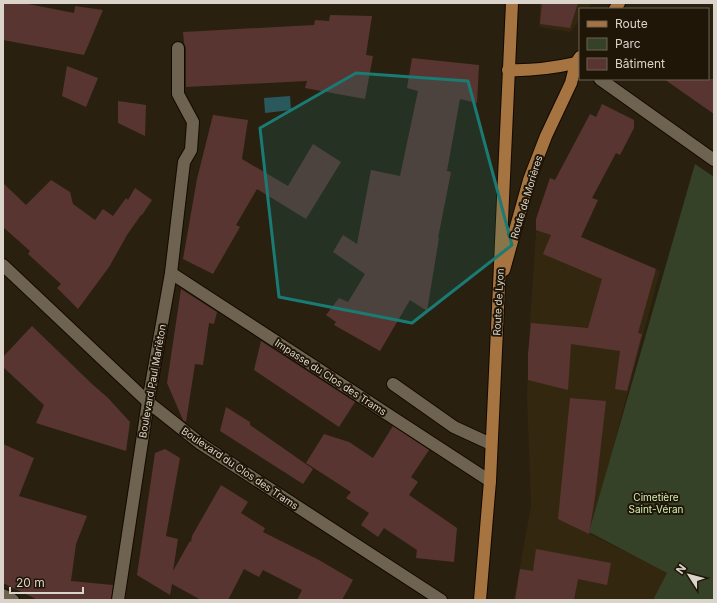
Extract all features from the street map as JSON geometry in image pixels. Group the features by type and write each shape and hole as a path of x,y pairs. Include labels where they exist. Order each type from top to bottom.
{"main road":[{"name":"Route de Lyon","path":"480,600 490,481 512,3"},
{"name":"Route de Morières","path":"508,70 529,71 579,62"},
{"name":"Route de Morières","path":"498,290 529,180 546,136 571,83 579,62"}],"street":[{"name":"Boulevard Paul Marièton","path":"118,600 148,402 171,273 184,162 191,150 193,122 178,94 178,48"},
{"path":"601,80 714,160"},
{"name":"Boulevard du Clos des Trams","path":"3,265 148,402 201,444 441,600"},
{"name":"Impasse du Clos des Trams","path":"171,273 490,481"},
{"path":"393,384 454,427 491,444"},
{"path":"3,594 13,600"}],"highlighted area":[{"path":"356,73 468,81 512,245 412,323 279,297 260,128"}],"shaded area":[{"path":"540,3 592,3 589,8 579,8 579,20 570,32 539,27"},
{"path":"537,218 660,271 590,534 668,573 653,600 514,600 531,506 527,395"}],"green space":[{"name":"Cimetière Saint-Véran","path":"695,164 714,177 714,600 653,600 667,573 589,532"}],"water":[{"path":"290,96 291,110 265,113 264,98"}],"building":[{"path":"3,3 23,3 74,13 75,6 103,10 84,55 3,40"},
{"path":"542,3 578,3 570,28 540,24"},
{"path":"330,15 372,16 366,55 373,56 365,99 305,88 307,81 186,87 186,48 183,32 314,25 315,20 329,21"},
{"path":"412,58 479,65 477,103 460,99 447,171 451,172 438,238 427,311 410,300 380,351 334,325 336,322 326,315 339,298 348,302 365,274 333,252 343,235 357,244 371,170 400,176 418,91 407,88"},
{"path":"67,66 98,78 86,107 62,96"},
{"path":"714,79 714,114 665,80"},
{"path":"118,101 146,105 145,136 118,123"},
{"path":"602,104 634,120 634,128 620,155 616,153 592,198 598,200 581,237 656,269 638,333 642,334 627,391 615,389 620,351 571,344 568,390 528,380 528,354 531,323 588,328 602,279 543,254 551,235 536,230 536,219 550,178 555,180 590,114 596,117"},
{"path":"213,115 248,120 242,159 288,186 313,144 341,162 306,219 257,189 236,225 240,227 213,274 183,259 197,179"},
{"path":"51,180 70,192 73,204 95,220 103,209 113,216 126,198 128,200 135,188 152,200 127,235 109,267 78,309 57,288 61,284 28,254 30,251 3,227 3,183 26,205"},
{"path":"181,289 217,312 214,324 209,323 203,365 195,364 186,422 183,420 167,383"},
{"path":"32,326 108,398 130,422 126,451 36,423 44,405 3,367 3,357"},
{"path":"261,341 355,402 339,427 254,370"},
{"path":"570,398 606,401 595,497 589,534 558,519"},
{"path":"226,407 250,422 250,425 313,469 303,484 220,431"},
{"path":"393,426 429,450 411,477 418,482 409,495 457,528 454,562 416,558 417,550 384,528 378,537 361,525 369,513 346,498 351,492 306,463 324,434 349,442 373,458"},
{"path":"3,444 34,458 19,496 87,516 76,544 71,581 113,585 111,600 38,600 3,583"},
{"path":"165,449 180,458 166,536 178,539 173,571 190,541 191,542 192,536 221,485 248,502 241,513 265,528 263,532 319,560 353,580 342,600 297,600 302,590 263,570 259,577 244,569 228,600 201,600 172,584 170,595 137,575 155,453"},
{"path":"536,549 611,563 607,585 578,579 574,600 515,600 520,569 533,571"}]}
